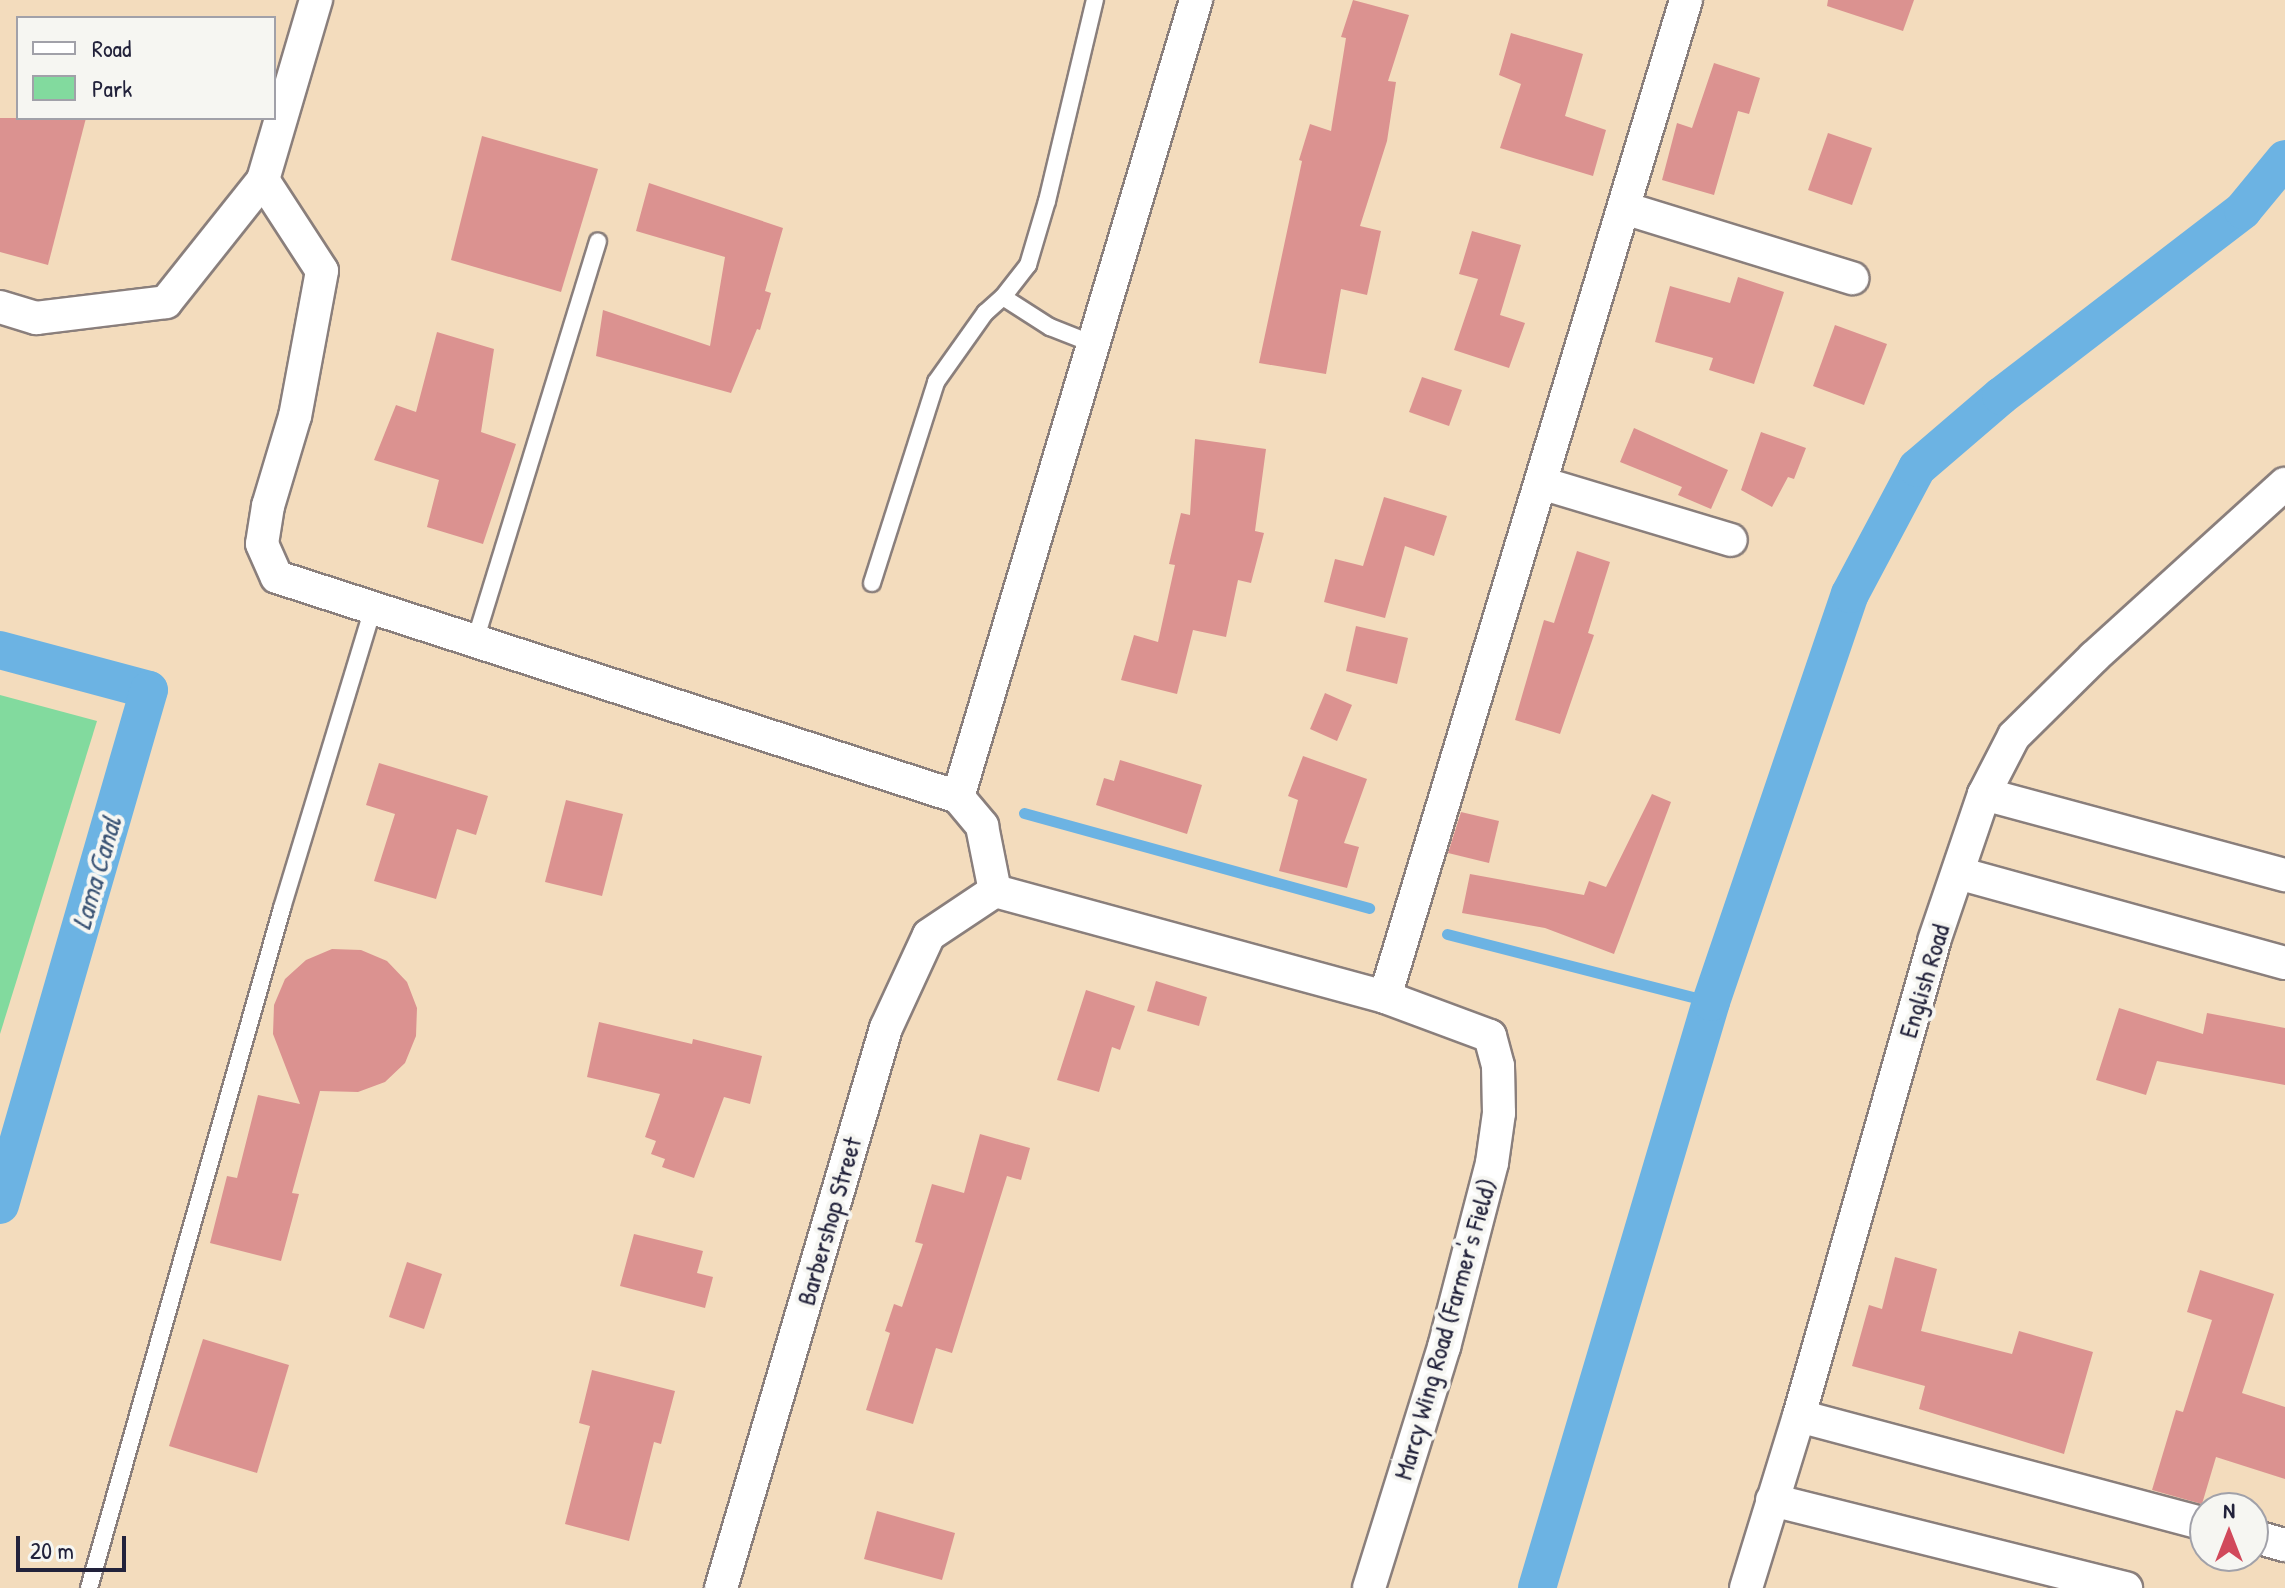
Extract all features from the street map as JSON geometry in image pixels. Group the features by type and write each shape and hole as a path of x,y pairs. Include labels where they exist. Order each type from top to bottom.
{"street":[{"path":"0,307 36,318 166,302 263,180 316,0"},
{"path":"958,797 1196,0"},
{"path":"263,180 322,271 295,416 268,506 262,544 277,577 958,797 982,826 995,891 1385,997 1686,0"},
{"path":"1624,208 1852,278"},
{"path":"1541,483 1731,540"},
{"name":"English Road","path":"1746,1588 1799,1416 1934,941 1984,794 2014,736 2094,657 2285,484"},
{"path":"1984,794 2285,875"},
{"path":"1958,873 2285,963"},
{"name":"Barbershop Street","path":"721,1588 886,1028 929,935 995,891"},
{"name":"Marcy Wing Road (Farmer's Field)","path":"1369,1588 1444,1347 1492,1163 1499,1113 1498,1066 1490,1036 1385,997"},
{"path":"1799,1416 2189,1520"},
{"path":"1772,1500 2126,1588"}],"lane":[{"path":"872,583 936,382 985,313 1003,297 1028,265 1095,0"},
{"path":"475,641 598,242"},
{"path":"1003,297 1050,327 1093,344"},
{"path":"89,1588 282,908 373,608"}],"green space":[{"path":"0,695 97,721 0,1034"}],"building":[{"path":"1353,0 1409,15 1388,81 1396,82 1387,141 1360,226 1381,231 1367,295 1341,289 1326,374 1259,363 1302,161 1299,160 1310,124 1331,131 1346,38 1341,37"},
{"path":"1828,0 1914,0 1903,31 1827,6"},
{"path":"1511,33 1583,54 1565,116 1606,130 1593,176 1500,148 1521,84 1499,75"},
{"path":"1714,63 1760,78 1749,114 1738,111 1714,195 1662,180 1677,123 1692,128"},
{"path":"0,118 85,120 48,265 0,252"},
{"path":"1828,133 1872,148 1852,205 1808,190"},
{"path":"482,136 598,169 561,292 451,260"},
{"path":"649,183 783,228 765,291 771,293 760,330 757,329 731,393 596,356 603,310 710,346 725,257 636,231"},
{"path":"1472,231 1521,245 1500,315 1525,323 1509,368 1454,350 1478,279 1459,274"},
{"path":"1738,277 1784,292 1754,384 1709,370 1713,358 1655,342 1670,286 1730,303"},
{"path":"1835,325 1887,344 1864,405 1813,386"},
{"path":"437,332 494,349 481,432 516,444 483,544 427,527 439,480 374,460 396,405 416,412"},
{"path":"1422,377 1462,390 1449,426 1409,412"},
{"path":"1634,428 1728,470 1711,509 1678,495 1682,487 1620,462"},
{"path":"1761,432 1806,448 1794,479 1788,477 1772,507 1741,490"},
{"path":"1195,439 1266,449 1255,531 1264,533 1251,583 1238,580 1226,637 1193,630 1177,694 1121,680 1134,635 1158,642 1175,565 1169,564 1181,513 1190,515"},
{"path":"1384,497 1447,516 1434,556 1405,546 1385,618 1324,602 1335,559 1363,566"},
{"path":"1577,551 1610,562 1588,633 1594,635 1560,734 1515,720 1544,620 1554,623"},
{"path":"1356,626 1408,638 1397,684 1346,671"},
{"path":"1325,693 1352,705 1337,741 1310,729"},
{"path":"1303,756 1367,779 1344,843 1359,847 1347,888 1279,871 1298,800 1288,796"},
{"path":"1120,760 1202,785 1187,834 1096,805 1104,778 1114,781"},
{"path":"379,763 488,796 476,835 457,829 436,899 374,881 395,814 366,805"},
{"path":"1652,794 1671,802 1614,954 1545,928 1462,913 1470,874 1584,895 1589,881 1606,887"},
{"path":"566,800 623,814 602,896 545,882"},
{"path":"1461,812 1499,821 1489,863 1448,853"},
{"path":"332,949 361,950 387,961 407,982 417,1008 416,1036 405,1063 385,1082 358,1092 320,1091 292,1193 299,1194 281,1261 210,1243 227,1176 237,1178 258,1095 300,1104 273,1034 274,1005 285,979 306,960"},
{"path":"1156,981 1207,997 1199,1026 1147,1011"},
{"path":"1086,990 1135,1006 1120,1050 1112,1047 1099,1092 1057,1080"},
{"path":"2119,1008 2203,1034 2207,1013 2285,1028 2285,1085 2157,1061 2146,1095 2096,1080"},
{"path":"599,1022 692,1044 693,1039 762,1056 750,1104 724,1097 694,1178 662,1167 665,1159 651,1154 656,1141 645,1137 660,1094 587,1077"},
{"path":"980,1134 1030,1148 1021,1180 1007,1176 952,1353 936,1348 913,1424 866,1410 890,1333 885,1331 894,1304 902,1307 923,1244 915,1242 932,1184 964,1193"},
{"path":"634,1234 703,1251 697,1273 713,1277 705,1308 620,1286"},
{"path":"1895,1257 1937,1269 1921,1331 2012,1354 2019,1331 2093,1352 2064,1454 1919,1409 1925,1386 1852,1366 1869,1305 1882,1309"},
{"path":"407,1262 442,1274 424,1329 389,1317"},
{"path":"2200,1270 2274,1294 2242,1393 2285,1407 2285,1479 2216,1457 2206,1492 2189,1492 2189,1500 2152,1490 2176,1410 2183,1412 2212,1320 2187,1312"},
{"path":"203,1339 289,1365 257,1473 169,1446"},
{"path":"592,1370 675,1391 661,1444 654,1442 629,1541 565,1524 590,1426 579,1423"},
{"path":"877,1511 955,1533 942,1580 864,1559"}],"waterway":[{"path":"1537,1588 1711,1002 1850,594 1917,468 2001,396 2243,210 2285,159"},
{"name":"Lama Canal","path":"0,650 149,690 0,1205"},
{"path":"1024,813 1369,908"},
{"path":"1447,934 1711,1002"}]}
